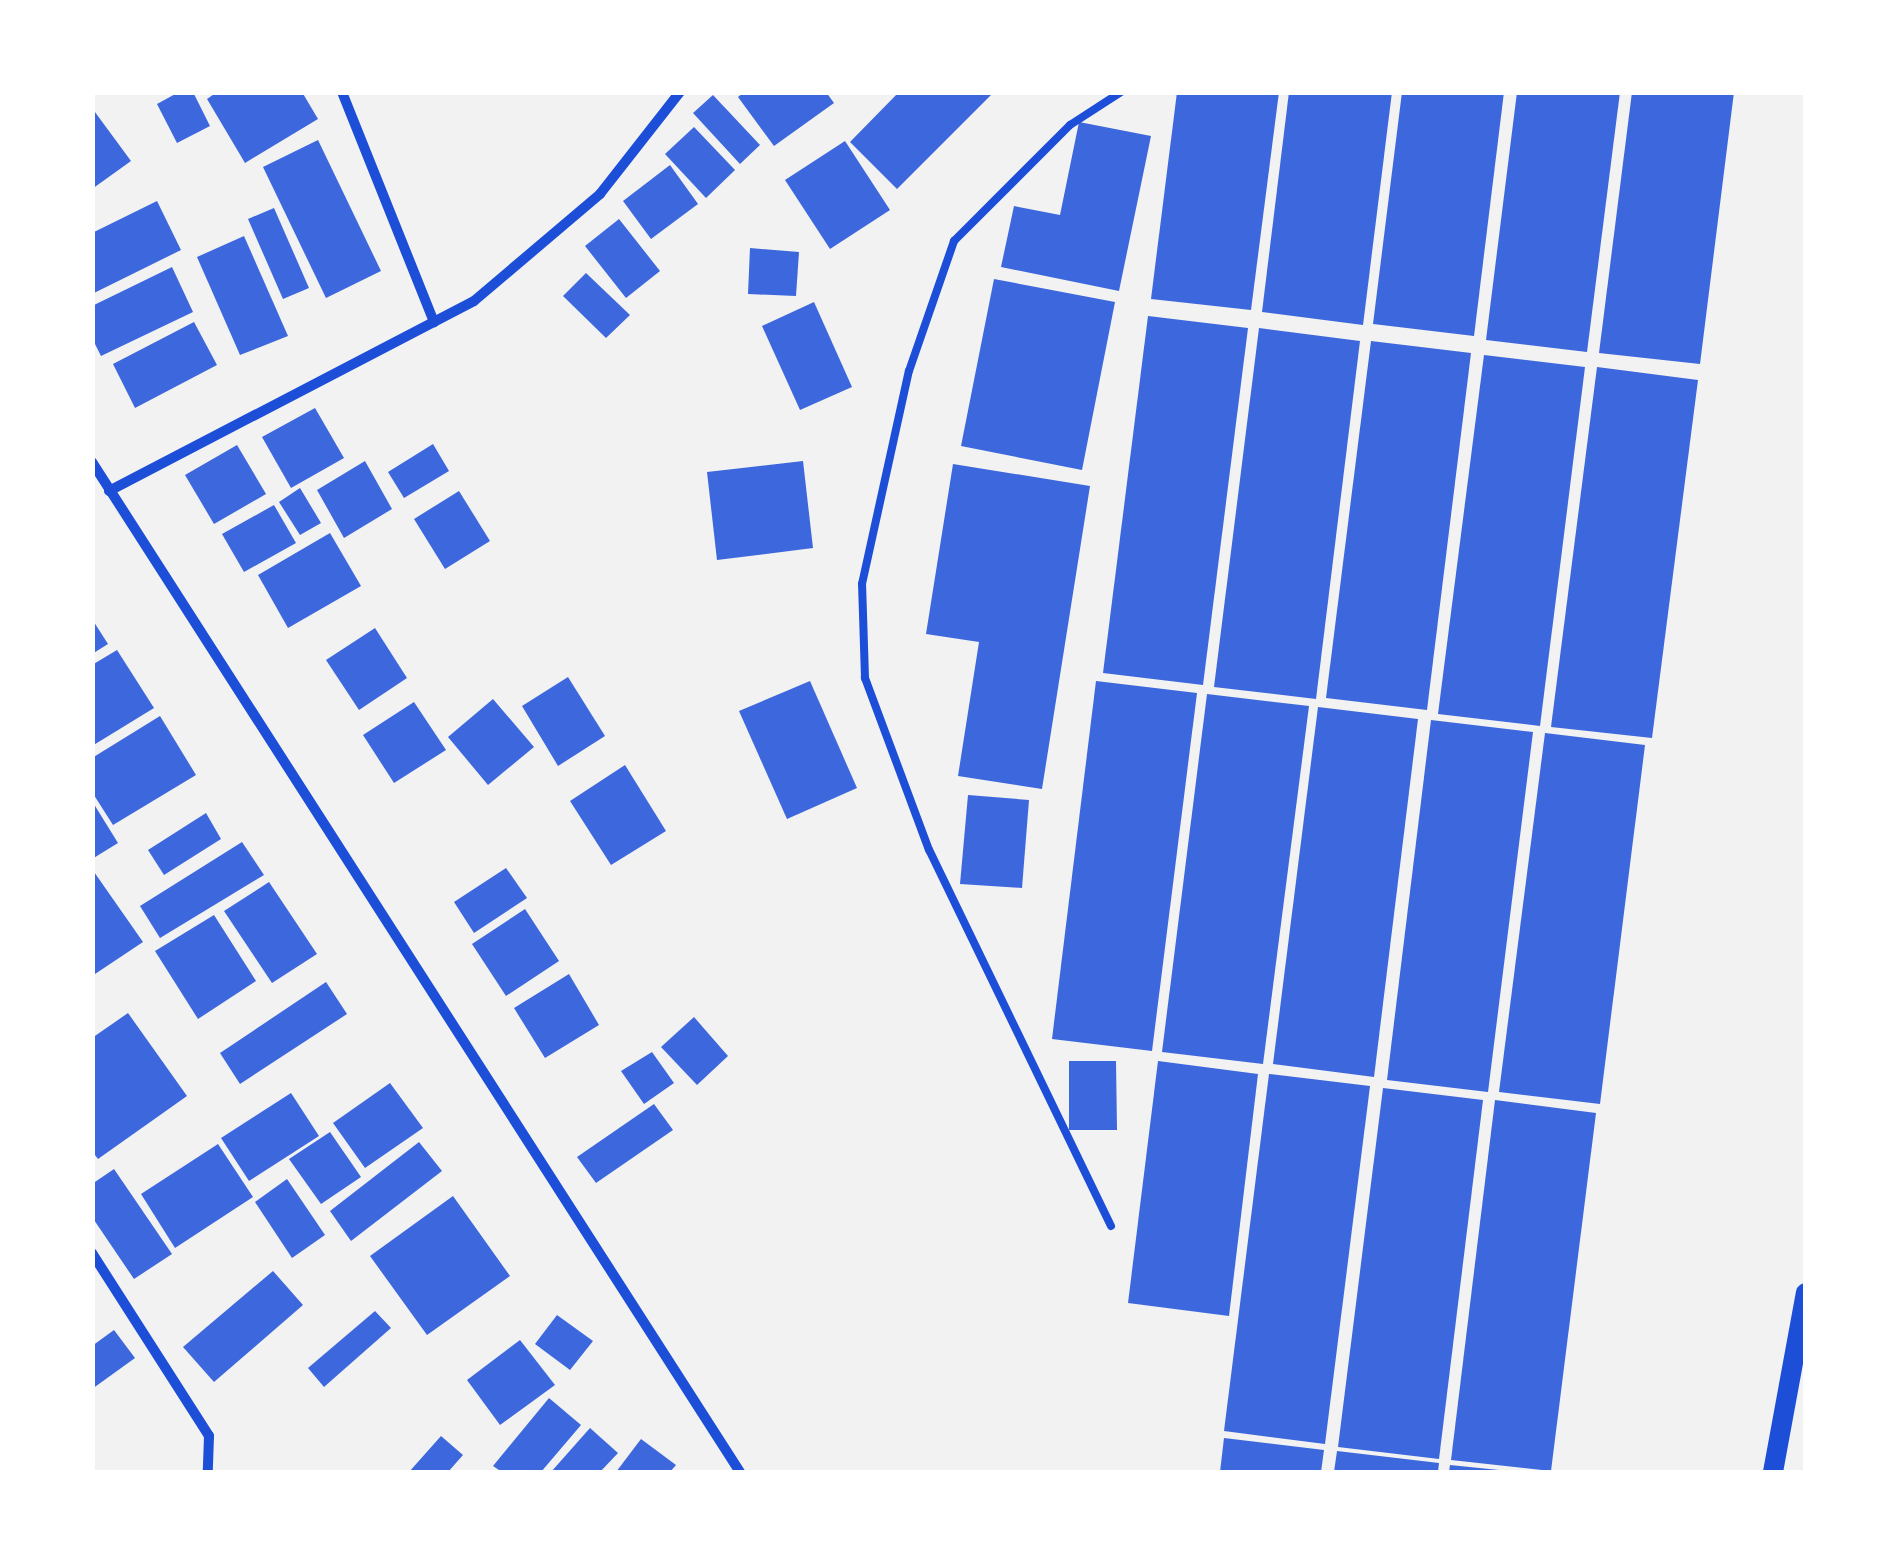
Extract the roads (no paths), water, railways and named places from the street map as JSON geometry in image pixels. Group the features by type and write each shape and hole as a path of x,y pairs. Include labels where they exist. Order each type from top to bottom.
{"main road":[{"path":"1773,1472 1806,1293"}],"street":[{"path":"342,92 434,322"},
{"path":"110,491 474,302 600,194 680,92"},
{"path":"92,462 567,1194 740,1472"},
{"path":"92,1253 209,1436 208,1472"}],"lane":[{"path":"1111,1226 929,850 865,678 862,584 909,371 954,240 1070,126 1121,92"}]}
